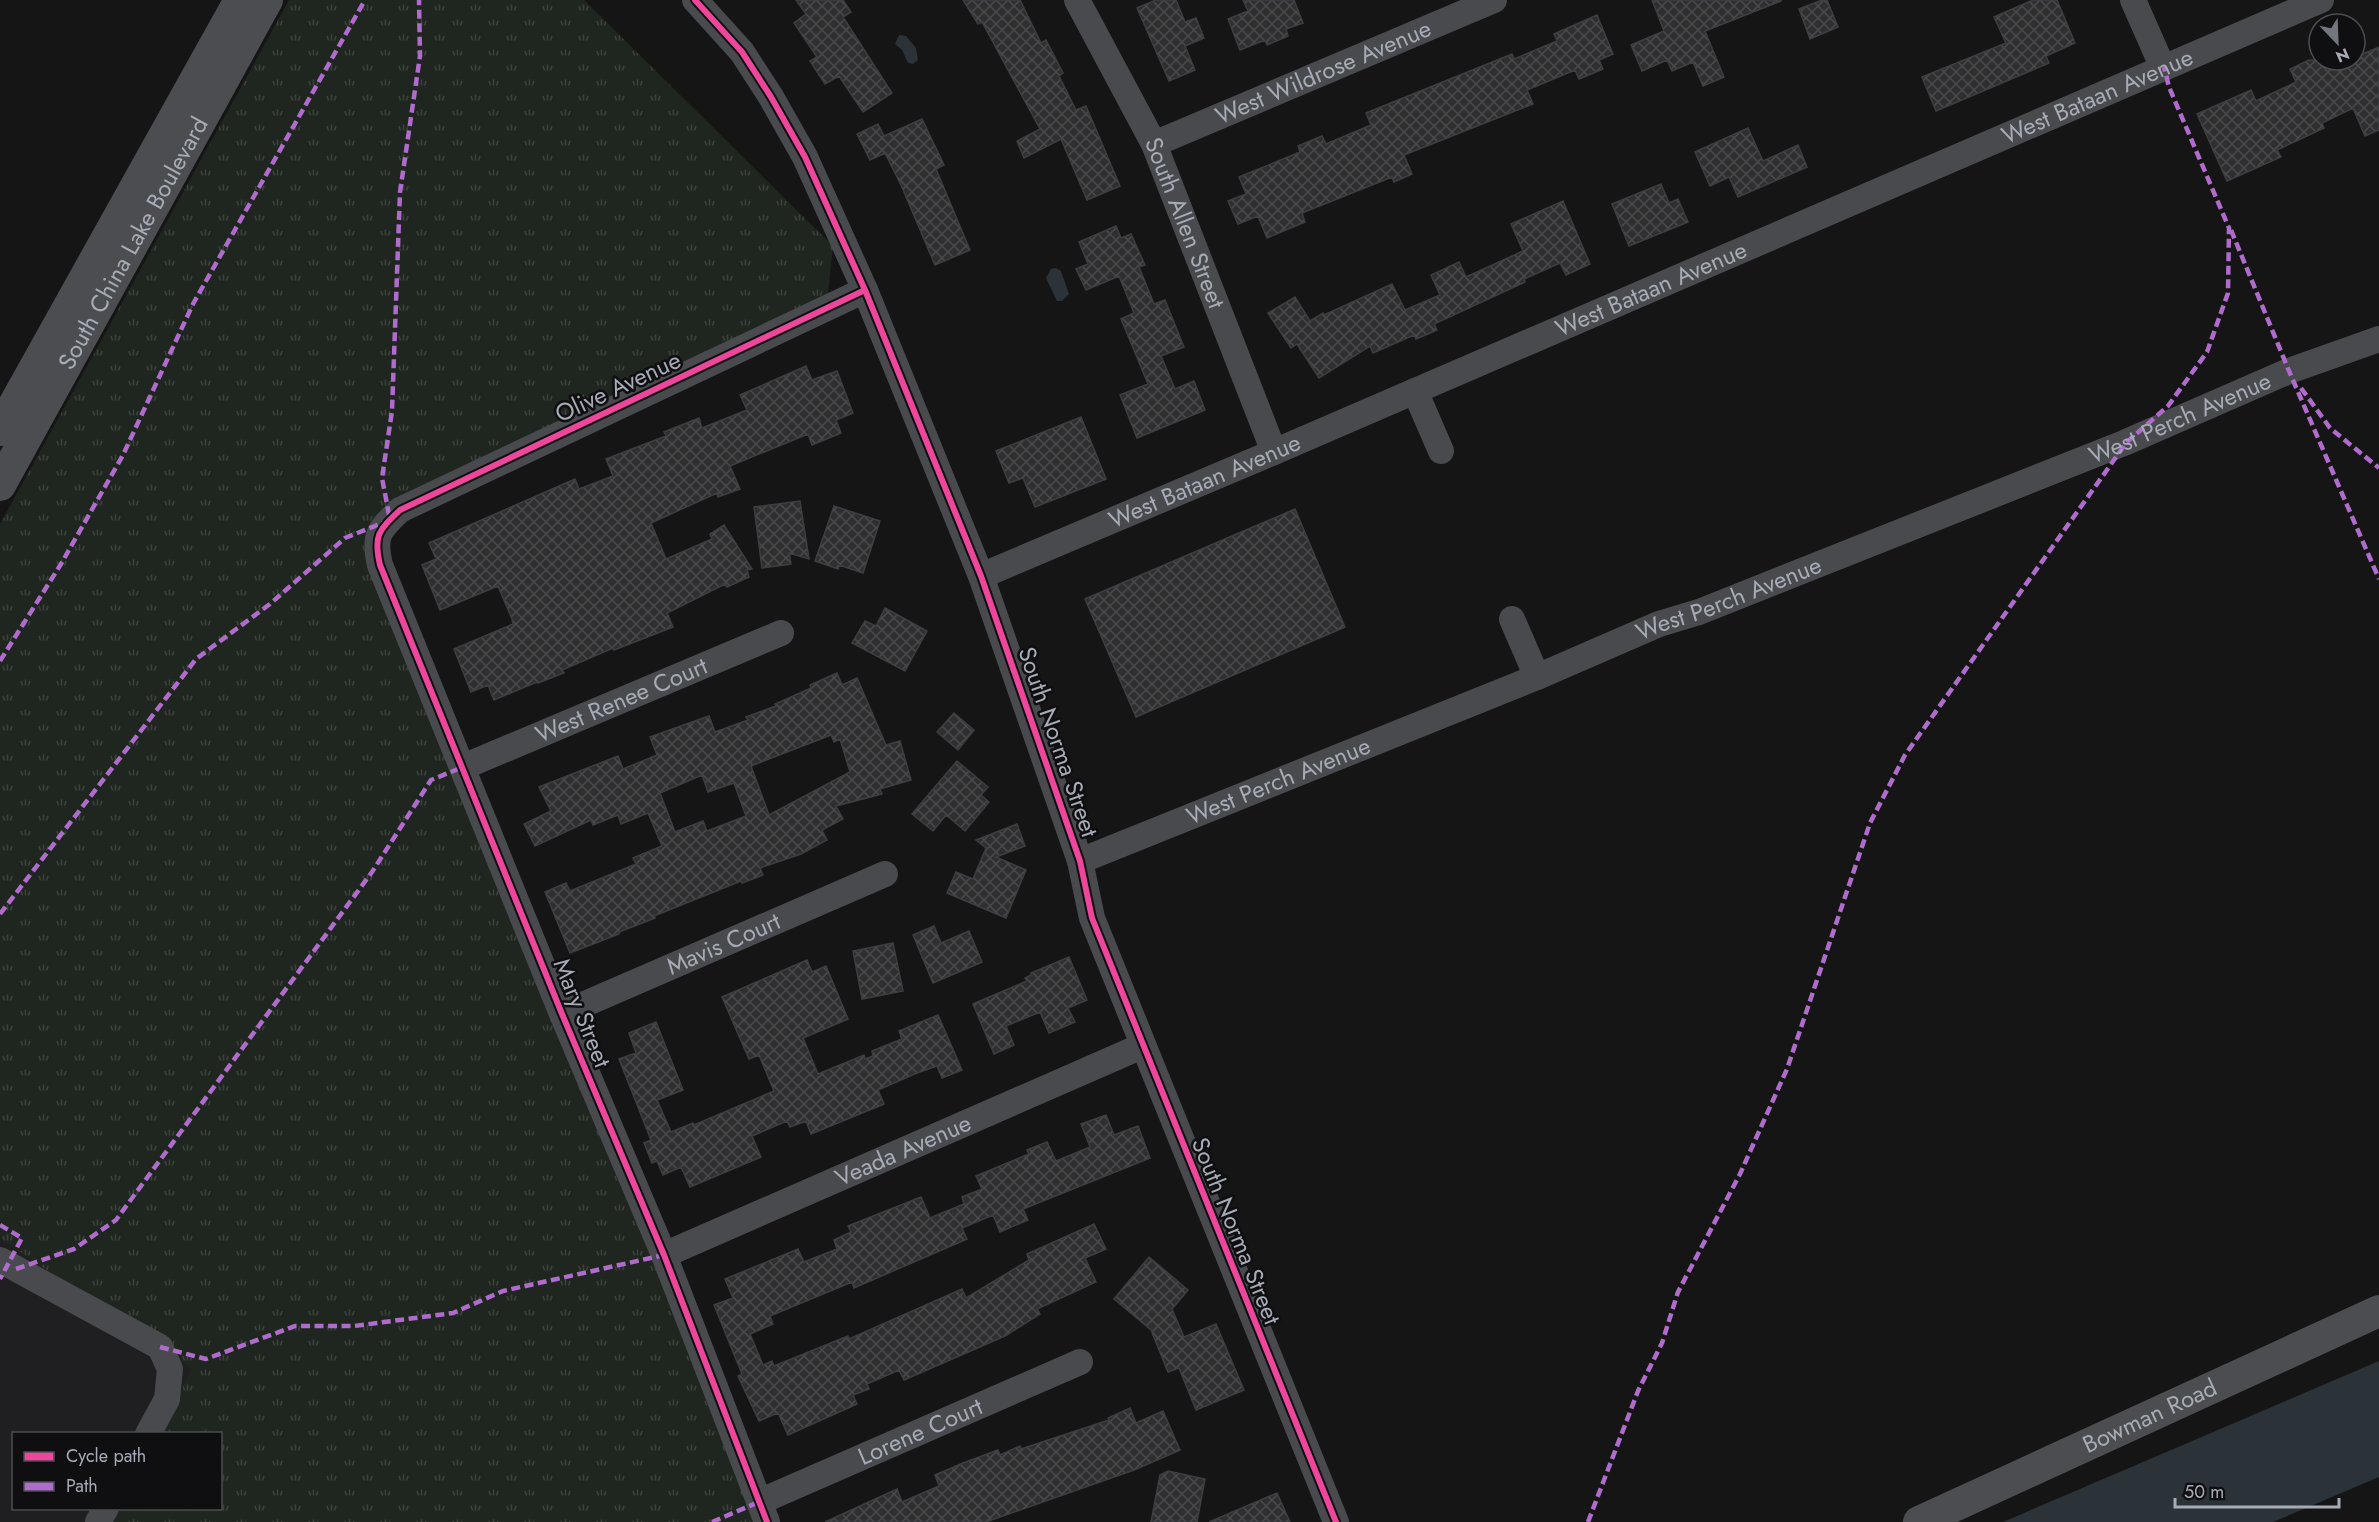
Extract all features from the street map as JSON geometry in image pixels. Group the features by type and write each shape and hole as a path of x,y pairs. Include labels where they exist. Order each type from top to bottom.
{"main road":[{"name":"South China Lake Boulevard","path":"0,430 240,0"},
{"name":"South China Lake Boulevard","path":"0,485 267,0"},
{"name":"Bowman Road","path":"1919,1522 2379,1311"}],"street":[{"name":"South Norma Street","path":"695,0 742,52 771,97 805,158 865,290 981,576 1080,861 1092,918 1336,1522"},
{"name":"South Allen Street","path":"1077,0 1154,144 1274,452"},
{"name":"West Wildrose Avenue","path":"1154,144 1494,0"},
{"path":"2133,0 2163,68"},
{"name":"West Bataan Avenue","path":"981,576 2321,0"},
{"name":"Olive Avenue","path":"390,520 400,510 865,290"},
{"name":"West Perch Avenue","path":"1080,861 1537,677 1659,624 1699,612 2124,443 2289,371 2379,339"},
{"path":"1415,391 1441,451"},
{"name":"Mary Street","path":"390,520 379,529 376,549 380,566 562,1014 664,1256 763,1512"},
{"path":"1512,619 1537,677"},
{"name":"West Renee Court","path":"463,767 781,633"},
{"name":"Mavis Court","path":"562,1014 885,874"},
{"name":"Veada Avenue","path":"664,1256 1142,1046"},
{"path":"0,1260 160,1347 170,1370 167,1399 149,1432"},
{"name":"Lorene Court","path":"763,1512 1080,1362"}],"shaded area":[{"path":"899,35 906,36 916,48 918,60 913,64 908,63 902,50 895,44"},
{"path":"1056,268 1061,271 1069,294 1062,301 1057,301 1046,278 1051,269"},
{"path":"0,1214 230,1342 220,1432 12,1432 12,1510 183,1510 176,1522 0,1522"},
{"path":"2379,1361 2379,1477 2273,1522 2003,1522"}],"green space":[{"path":"289,0 584,0 833,246 827,303 386,522 369,546 758,1522 113,1522 119,1510 222,1510 222,1432 160,1432 192,1369 0,1238 0,524"}],"building":[{"path":"796,0 843,0 851,12 843,17 892,93 863,112 839,76 825,84 810,61 817,57 794,23 806,14"},
{"path":"963,0 1020,0 1041,43 1046,40 1063,73 1059,76 1076,110 1086,106 1120,186 1087,200 1061,139 1024,158 1017,141 1040,129 982,22 978,24"},
{"path":"1156,0 1176,0 1185,22 1196,18 1204,38 1185,46 1195,70 1169,81 1137,8"},
{"path":"1243,0 1294,0 1303,23 1286,29 1288,36 1267,45 1265,40 1240,50 1228,19 1248,11"},
{"path":"1652,0 1781,1 1705,31 1724,77 1703,86 1693,62 1672,71 1667,60 1642,71 1631,45 1664,31"},
{"path":"1827,0 1838,27 1810,39 1799,9"},
{"path":"2033,0 2057,0 2075,43 2046,56 2049,63 1936,111 1922,77 2006,43 1994,17"},
{"path":"1597,15 1613,54 1599,60 1603,69 1579,79 1575,70 1527,90 1533,104 1404,155 1412,174 1394,182 1392,177 1302,213 1305,222 1267,238 1258,216 1238,224 1228,201 1246,194 1239,177 1300,152 1298,146 1322,136 1326,144 1371,125 1366,113 1512,54 1514,59 1557,41 1554,34"},
{"path":"2379,47 2379,130 2365,136 2353,108 2322,123 2324,128 2277,150 2281,157 2227,181 2197,114 2251,90 2256,101 2296,82 2290,69 2307,61 2307,72 2367,72 2367,52"},
{"path":"922,119 944,165 936,169 970,250 935,265 885,153 870,160 857,134 878,124 884,136"},
{"path":"1748,128 1763,161 1798,145 1807,167 1738,197 1729,177 1710,186 1695,152"},
{"path":"1661,184 1669,203 1678,199 1688,222 1629,246 1612,204"},
{"path":"1563,201 1590,264 1566,275 1560,263 1524,279 1525,282 1434,324 1437,330 1416,339 1414,335 1373,353 1370,346 1319,378 1297,344 1291,348 1268,313 1295,297 1310,321 1323,313 1324,315 1392,284 1405,310 1440,295 1431,275 1459,262 1466,277 1523,251 1511,224"},
{"path":"1116,226 1121,238 1131,234 1145,265 1139,267 1154,304 1165,300 1184,347 1161,356 1175,389 1194,381 1205,410 1137,438 1120,395 1148,384 1121,319 1134,313 1119,276 1086,290 1076,269 1088,264 1079,242"},
{"path":"806,366 812,380 837,371 853,413 836,420 841,433 812,445 808,434 730,466 740,489 718,497 717,493 651,523 666,559 712,539 710,534 724,525 752,569 747,570 749,577 727,587 725,584 667,613 673,627 614,650 613,648 562,670 564,673 494,700 488,685 471,692 454,649 513,624 512,619 498,586 440,610 422,565 436,559 429,543 575,479 579,489 613,476 606,459 666,436 664,432 699,418 702,428 747,410 740,395"},
{"path":"1081,417 1106,479 1035,507 1023,478 1009,483 996,451"},
{"path":"800,501 809,559 789,553 791,564 762,568 754,507"},
{"path":"834,506 880,521 863,573 839,565 838,569 815,561"},
{"path":"1295,509 1345,627 1136,717 1085,599"},
{"path":"885,608 927,631 905,671 852,643 865,621 876,626"},
{"path":"837,673 842,685 857,678 886,745 900,741 911,780 880,789 882,794 836,806 843,819 822,830 827,840 801,854 760,868 763,875 742,883 741,881 654,916 655,918 619,932 619,934 570,953 545,892 566,883 570,891 636,864 633,858 662,846 648,813 621,824 618,815 593,825 591,820 535,846 524,824 551,811 539,787 618,756 623,769 657,755 650,737 709,716 715,732 748,720 746,717 776,706 775,704 811,688 810,685","holes":["831,735 834,742 840,739 850,772 769,815 751,766","702,775 708,792 734,783 746,816 707,831 703,821 675,832 660,793"]},
{"path":"954,713 974,730 958,750 937,732"},
{"path":"957,761 988,787 981,795 989,802 965,831 946,815 933,831 912,814"},
{"path":"1017,824 1025,846 996,857 1026,870 1006,918 947,893 956,872 973,879 986,848 976,840"},
{"path":"934,926 941,943 969,931 982,962 933,983 913,935"},
{"path":"893,943 903,991 862,999 853,951"},
{"path":"1069,957 1087,1000 1068,1008 1075,1022 1049,1033 1040,1012 1006,1026 1014,1045 994,1054 973,1004 1027,981 1025,978 1031,973"},
{"path":"807,960 812,972 826,966 848,1019 803,1038 818,1074 864,1055 865,1059 873,1056 872,1051 902,1039 899,1031 938,1015 962,1070 942,1078 937,1066 917,1073 878,1090 884,1104 811,1134 806,1121 790,1127 787,1121 752,1136 761,1157 690,1187 681,1167 663,1175 657,1161 652,1163 644,1143 651,1140 619,1059 636,1053 629,1033 656,1022 683,1090 657,1100 671,1132 693,1123 694,1125 774,1091 759,1055 749,1059 722,997"},
{"path":"1106,1115 1114,1135 1138,1126 1150,1158 1023,1209 1028,1220 1000,1232 993,1215 962,1228 967,1239 854,1288 852,1282 770,1316 773,1324 750,1334 763,1365 772,1361 774,1366 848,1336 849,1339 962,1289 966,1298 1029,1260 1027,1254 1094,1224 1106,1249 1085,1258 1096,1282 1037,1309 1040,1314 1005,1336 904,1380 899,1370 867,1384 869,1389 853,1395 857,1404 788,1435 778,1413 759,1421 738,1376 742,1374 714,1305 733,1298 725,1279 798,1249 804,1262 837,1249 834,1240 851,1232 848,1226 921,1197 930,1218 964,1204 962,1197 982,1189 976,1176 1029,1154 1027,1150 1047,1142 1056,1161 1090,1147 1081,1124"},
{"path":"1149,1257 1188,1290 1172,1309 1184,1337 1216,1324 1244,1390 1196,1410 1179,1368 1168,1372 1151,1330 1114,1299"},
{"path":"1130,1408 1136,1423 1163,1411 1180,1450 1134,1470 986,1522 825,1522 897,1489 902,1502 939,1486 935,1475 963,1463 998,1450 1000,1455 1020,1446 1021,1449 1109,1420 1108,1418"},
{"path":"1168,1471 1205,1479 1197,1522 1151,1522 1160,1475"},
{"path":"1277,1493 1290,1522 1209,1522"}],"marked path":[{"path":"0,661 61,564 123,455 193,304 365,0"},
{"path":"0,914 196,659 270,604 345,538 390,520 382,478 392,411 400,192 420,56 419,0"},
{"path":"1588,1522 1638,1391 1662,1343 1678,1292 1740,1174 1787,1069 1870,823 1905,755 2126,443 2168,406 2207,352 2228,293 2229,228 2169,87 2164,67"},
{"path":"2231,230 2379,579"},
{"path":"2301,388 2330,428 2379,468"},
{"path":"16,1269 74,1249 116,1220 372,872 431,780 463,767"},
{"path":"0,1225 22,1238 0,1279"},
{"path":"160,1347 206,1359 295,1326 354,1326 453,1313 503,1291 664,1255"},
{"path":"712,1522 759,1502"}],"cycle path":[{"path":"695,0 742,52 771,97 805,157 865,290 981,576 1080,861 1092,918 1336,1522"},
{"path":"767,1522 664,1255 562,1014 380,565 377,547 383,528 400,510 865,290"}]}
